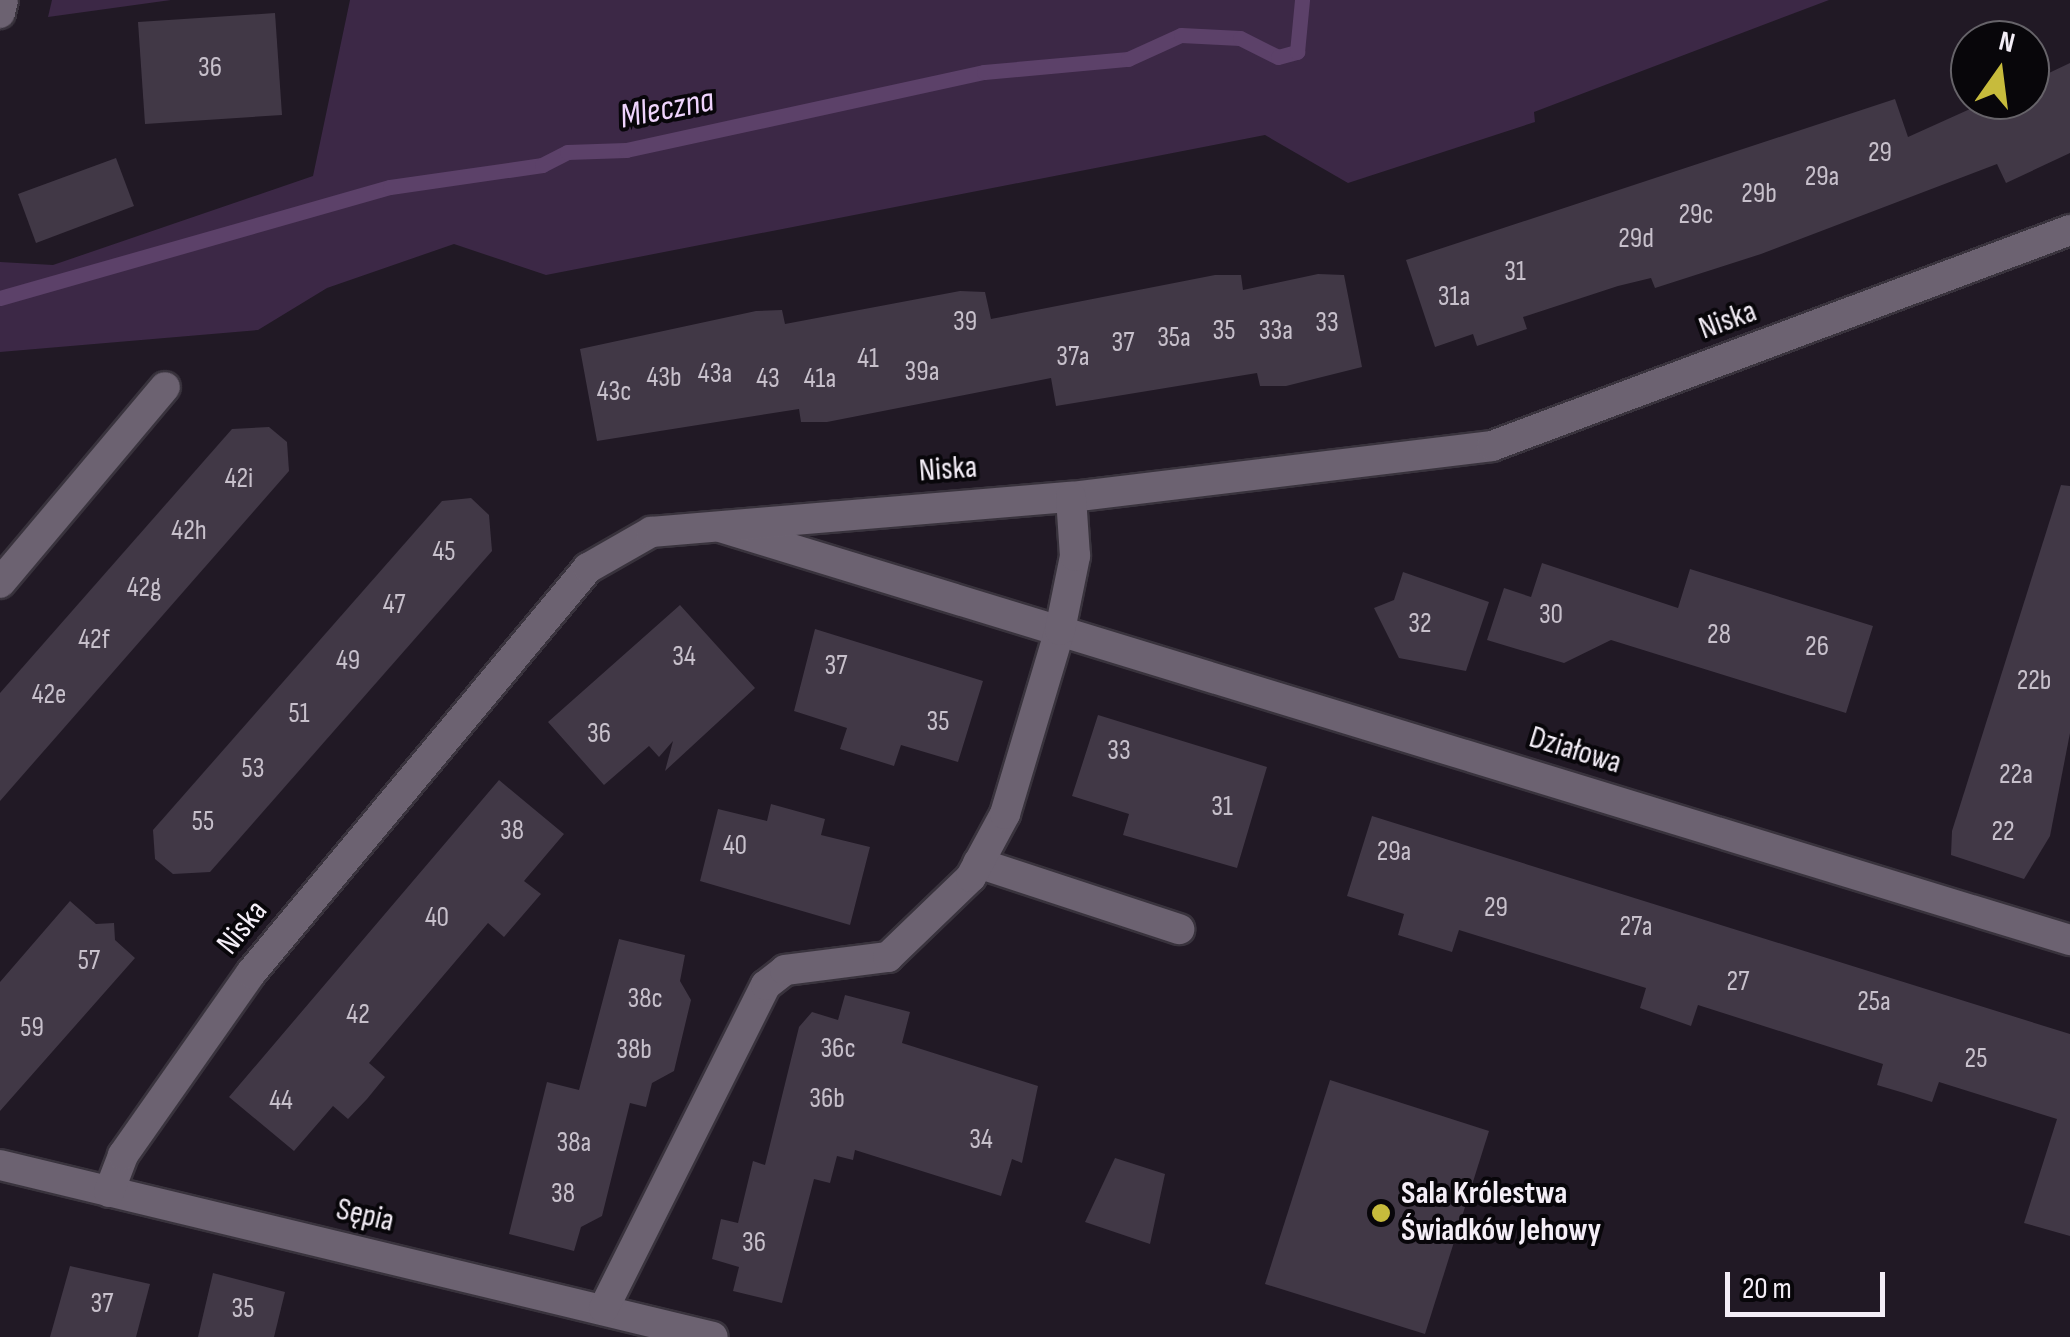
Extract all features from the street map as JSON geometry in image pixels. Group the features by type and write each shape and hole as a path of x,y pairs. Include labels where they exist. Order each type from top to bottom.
{"street":[{"path":"0,13 3,0"},
{"name":"Niska","path":"108,1192 123,1155 251,973 588,568 650,532 706,523 1071,496 1492,446 2070,230"},
{"path":"0,583 165,387"},
{"path":"604,1308 766,985 786,970 888,957 978,862 1004,814 1060,630 1075,556 1071,496"},
{"name":"Działowa","path":"706,523 2070,940"},
{"path":"978,862 1179,929"},
{"name":"Sępia","path":"0,1165 713,1337"}],"shaded area":[{"path":"52,0 171,0 48,17"},
{"path":"350,0 1829,0 1534,112 1535,122 1348,183 1265,135 546,275 454,244 327,288 258,330 0,352 0,262 53,265 313,176"}],"building":[{"path":"275,13 282,115 145,124 138,22"},
{"path":"2070,63 2070,153 2006,183 1997,164 1761,254 1655,288 1651,278 1618,286 1523,317 1527,329 1477,346 1473,334 1435,347 1406,260 1895,99 1908,137 1950,118 2050,120 2050,72"},
{"path":"116,158 134,206 36,243 18,194"},
{"path":"1318,274 1344,275 1362,367 1286,386 1260,386 1257,373 1056,406 1051,378 827,422 801,422 799,409 597,441 580,349 756,311 782,310 785,324 960,291 985,292 991,319 1215,275 1241,275 1243,290"},
{"path":"269,427 287,442 289,471 0,801 0,693 232,429"},
{"path":"2061,485 2070,486 2070,733 2050,836 2024,879 1951,855 1952,831"},
{"path":"471,498 489,515 492,551 210,872 173,874 155,859 153,830 442,501"},
{"path":"1542,563 1678,608 1690,569 1873,626 1846,713 1611,640 1564,663 1487,640 1504,588 1531,597"},
{"path":"1403,572 1489,602 1466,671 1399,658 1374,608 1394,600"},
{"path":"680,605 755,688 665,771 673,741 659,757 649,746 604,785 548,722"},
{"path":"815,629 983,681 958,762 901,745 894,766 840,749 847,728 794,711"},
{"path":"1098,715 1267,767 1237,868 1123,835 1129,814 1072,796"},
{"path":"499,780 564,834 524,881 541,894 504,937 488,923 369,1063 385,1077 367,1099 348,1119 333,1106 294,1151 229,1097"},
{"path":"771,804 825,819 821,835 870,847 850,925 700,881 718,809 767,821"},
{"path":"1372,816 2070,1034 2070,1236 2024,1223 2057,1119 1939,1082 1932,1102 1877,1085 1883,1064 1698,1005 1691,1026 1640,1008 1646,988 1459,930 1452,952 1398,935 1404,914 1347,896"},
{"path":"70,901 96,924 114,923 115,940 135,958 0,1111 0,982"},
{"path":"619,939 685,955 680,981 691,1000 674,1071 652,1083 646,1107 630,1103 602,1216 581,1227 574,1251 509,1234 547,1082 579,1090"},
{"path":"845,995 910,1012 902,1043 1038,1086 1022,1163 1012,1159 1001,1196 855,1150 853,1160 837,1156 830,1183 814,1179 782,1303 733,1291 739,1267 712,1259 721,1219 738,1223 753,1161 765,1165 799,1027 812,1012 838,1020"},
{"path":"1330,1080 1489,1131 1425,1334 1265,1284"},
{"path":"1115,1158 1165,1174 1150,1244 1085,1222"},
{"path":"70,1266 150,1284 136,1337 50,1337"},
{"path":"213,1273 285,1292 274,1337 198,1337"}],"waterway":[{"name":"Mleczna","path":"0,298 390,187 542,165 567,152 626,150 984,72 1128,59 1181,35 1240,38 1278,57 1297,52 1302,0"}],"place":[{"name":"Sala Królestwa Świadków Jehowy","path":"1381,1213"}]}
